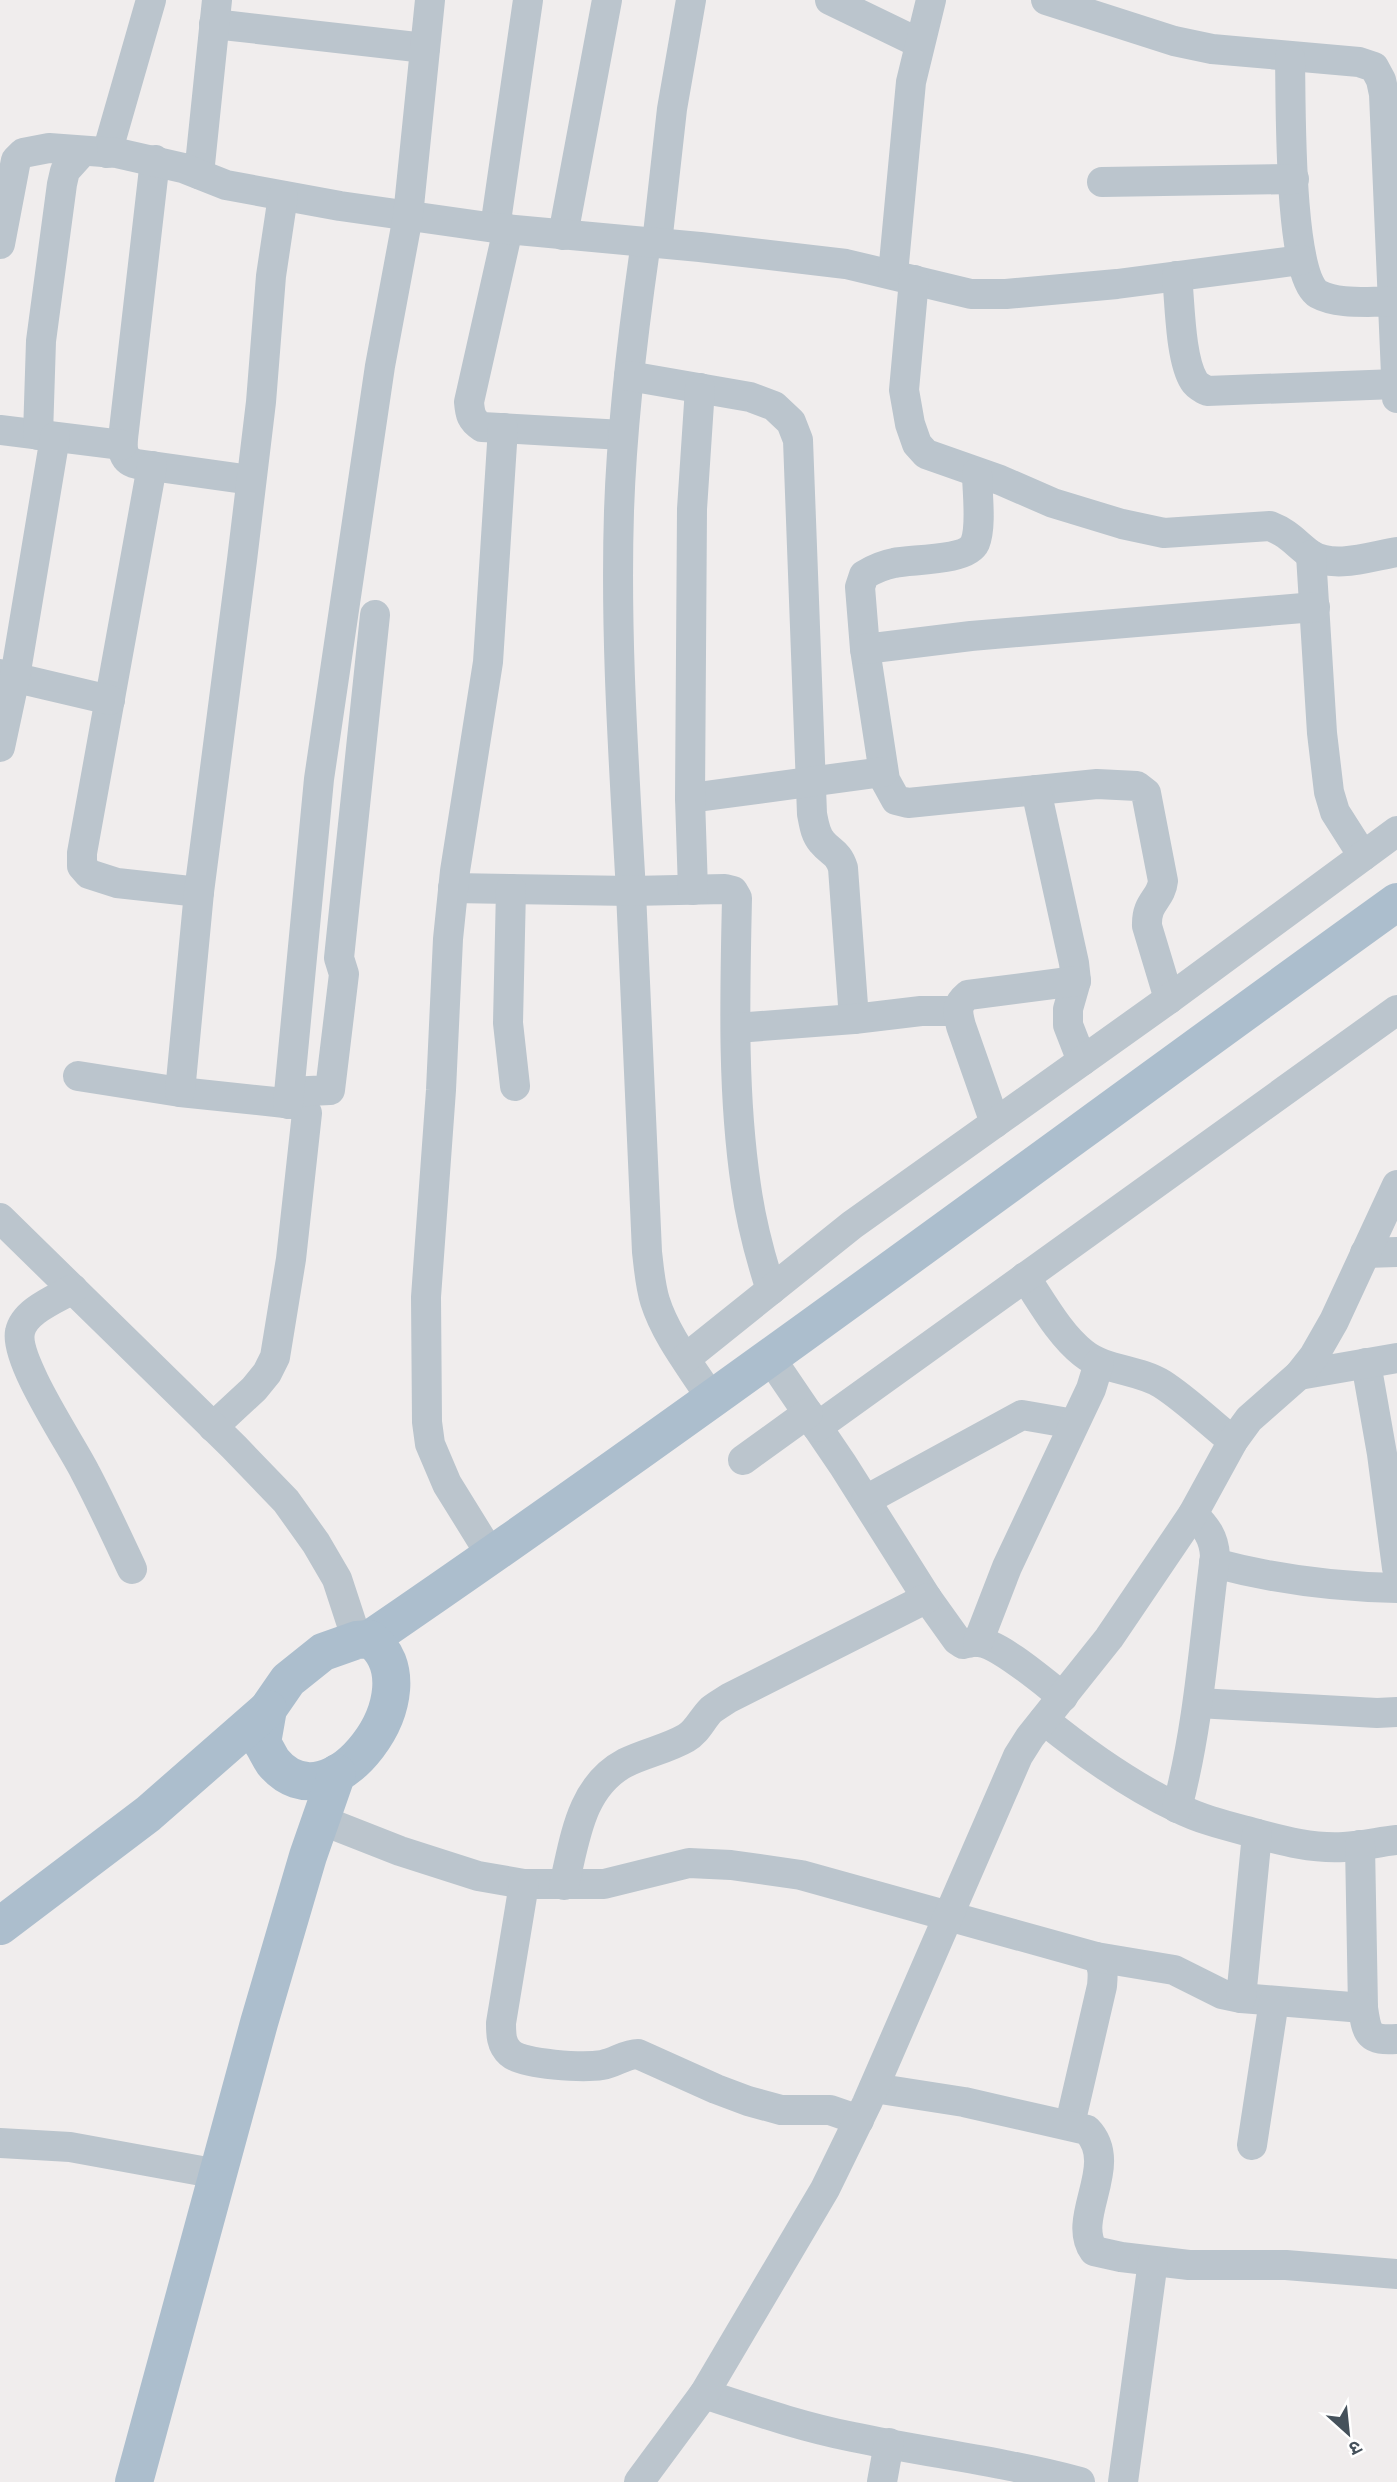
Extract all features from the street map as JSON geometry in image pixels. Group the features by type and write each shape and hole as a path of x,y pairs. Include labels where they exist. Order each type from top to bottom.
{"main road":[{"path":"0,1926 148,1814 268,1709 288,1680 323,1652 371,1645 415,1632 774,1363 1395,914"},
{"path":"371,1645 491,1555 711,1398 774,1363"},
{"path":"268,1709 262,1743 274,1763 288,1774 303,1780 318,1781 337,1773 359,1758 388,1708 391,1676 371,1645"},
{"path":"134,2482 259,2023 337,1773"}],"street":[{"path":"0,747 8,675 47,436 41,341 62,184 65,172 95,152 151,0"},
{"path":"288,1098 319,779 380,366 408,216 430,0"},
{"path":"528,0 502,228 470,414 474,422 482,427 623,435"},
{"path":"563,235 607,0"},
{"path":"691,0 629,376 619,512 619,633 624,796 649,1275 656,1304 711,1398"},
{"path":"830,0 919,43"},
{"path":"931,0 909,95 904,390 909,424 917,444 926,454 1065,506 1122,524 1164,533 1270,526 1286,532 1311,555 1323,560 1341,561 1397,552"},
{"path":"1046,0 1174,41 1212,49 1359,62 1374,67 1384,94 1392,158 1392,302 1397,398"},
{"path":"199,174 215,12 425,48"},
{"path":"1290,58 1296,231 1308,285 1317,293 1334,299 1392,302"},
{"path":"0,244 16,160 23,153 49,148 155,160 226,184 283,197 502,228 846,264 954,291 1006,293 1117,284 1301,260"},
{"path":"155,160 122,445 124,456 129,462 251,480"},
{"path":"1102,182 1294,178"},
{"path":"180,1092 198,892 251,480 271,276 283,197"},
{"path":"1177,276 1185,354 1196,384 1207,391 1396,384"},
{"path":"629,376 750,397 774,406 791,422 798,440 809,780 815,830 821,841 840,857 843,868 854,1019"},
{"path":"693,890 690,798 692,509 701,388"},
{"path":"491,1555 436,1462 430,1444 426,1422 426,1297 453,888 488,662 502,428"},
{"path":"0,430 122,445"},
{"path":"152,466 82,866 89,874 117,883 198,892"},
{"path":"977,473 978,528 975,544 967,552 877,567 864,575 860,587 865,649 883,772 890,792 896,800 908,803 1097,784 1136,786 1146,793 1163,881 1162,890 1150,903 1147,926 1168,999"},
{"path":"1311,555 1322,733 1329,792 1335,812 1363,856"},
{"path":"865,649 1025,631 1315,607"},
{"path":"78,1076 180,1092 288,1098 330,1090 344,974 339,958 375,615"},
{"path":"8,675 110,700"},
{"path":"690,798 883,772"},
{"path":"1035,790 1076,981 1068,1009 1068,1026 1082,1061"},
{"path":"686,1358 852,1225 1397,831"},
{"path":"453,888 733,891 737,898 737,1079 745,1185 758,1247 771,1290"},
{"path":"512,889 509,1023 515,1087"},
{"path":"995,1123 957,1011 959,1002 968,995 1076,981"},
{"path":"743,1460 813,1420 1025,1277 1397,1010"},
{"path":"736,1028 921,1011 957,1011"},
{"path":"213,1427 254,1389 275,1357 291,1259 307,1120 307,1113 303,1108 288,1098"},
{"path":"639,2482 704,2394 825,2189 874,2088 1018,1756 1030,1737 1109,1639 1193,1514 1233,1441 1249,1419 1298,1375 1314,1356 1334,1321 1397,1185"},
{"path":"0,1218 12,1239 73,1289 286,1501 316,1542 371,1645"},
{"path":"1365,1253 1397,1252"},
{"path":"1025,1277 1075,1346 1099,1363 1141,1374 1162,1384 1233,1441"},
{"path":"73,1289 30,1315 19,1334 20,1346 43,1397 83,1468 132,1569"},
{"path":"1298,1375 1397,1358"},
{"path":"774,1363 957,1640 963,1644 978,1642 1023,1665 1063,1697"},
{"path":"978,1642 1007,1567 1091,1389 1099,1363"},
{"path":"1366,1363 1382,1454 1397,1568"},
{"path":"866,1500 1022,1415 1074,1424"},
{"path":"1177,1808 1189,1764 1214,1563 1212,1538 1206,1527 1193,1514"},
{"path":"1214,1563 1251,1573 1312,1582 1397,1588"},
{"path":"564,1885 587,1801 596,1786 610,1773 634,1759 689,1737 710,1711 729,1698 927,1598"},
{"path":"1198,1703 1397,1712"},
{"path":"1044,1720 1093,1759 1177,1808 1209,1821 1318,1846 1360,1845 1397,1840"},
{"path":"321,1820 400,1851 478,1875 524,1884 604,1884 689,1863 731,1865 801,1875 1096,1957 1174,1970 1222,1994 1241,1998 1363,2008"},
{"path":"1241,1998 1257,1834"},
{"path":"1360,1845 1363,2008 1366,2026 1376,2039 1397,2039"},
{"path":"524,1884 501,2023 501,2037 510,2053 521,2059 582,2066 601,2066 628,2054 638,2054 748,2101 781,2110 830,2110 859,2120"},
{"path":"1070,2124 1102,1986 1104,1973 1096,1957"},
{"path":"1252,2145 1274,2001"},
{"path":"874,2088 964,2102 1087,2130 1095,2138 1099,2150 1099,2169 1087,2235 1094,2251 1106,2255 1189,2265 1286,2265 1397,2274"},
{"path":"0,2143 70,2147 218,2174"},
{"path":"1122,2482 1153,2261"},
{"path":"704,2394 783,2420 1080,2482"},
{"path":"882,2482 889,2443"}]}
